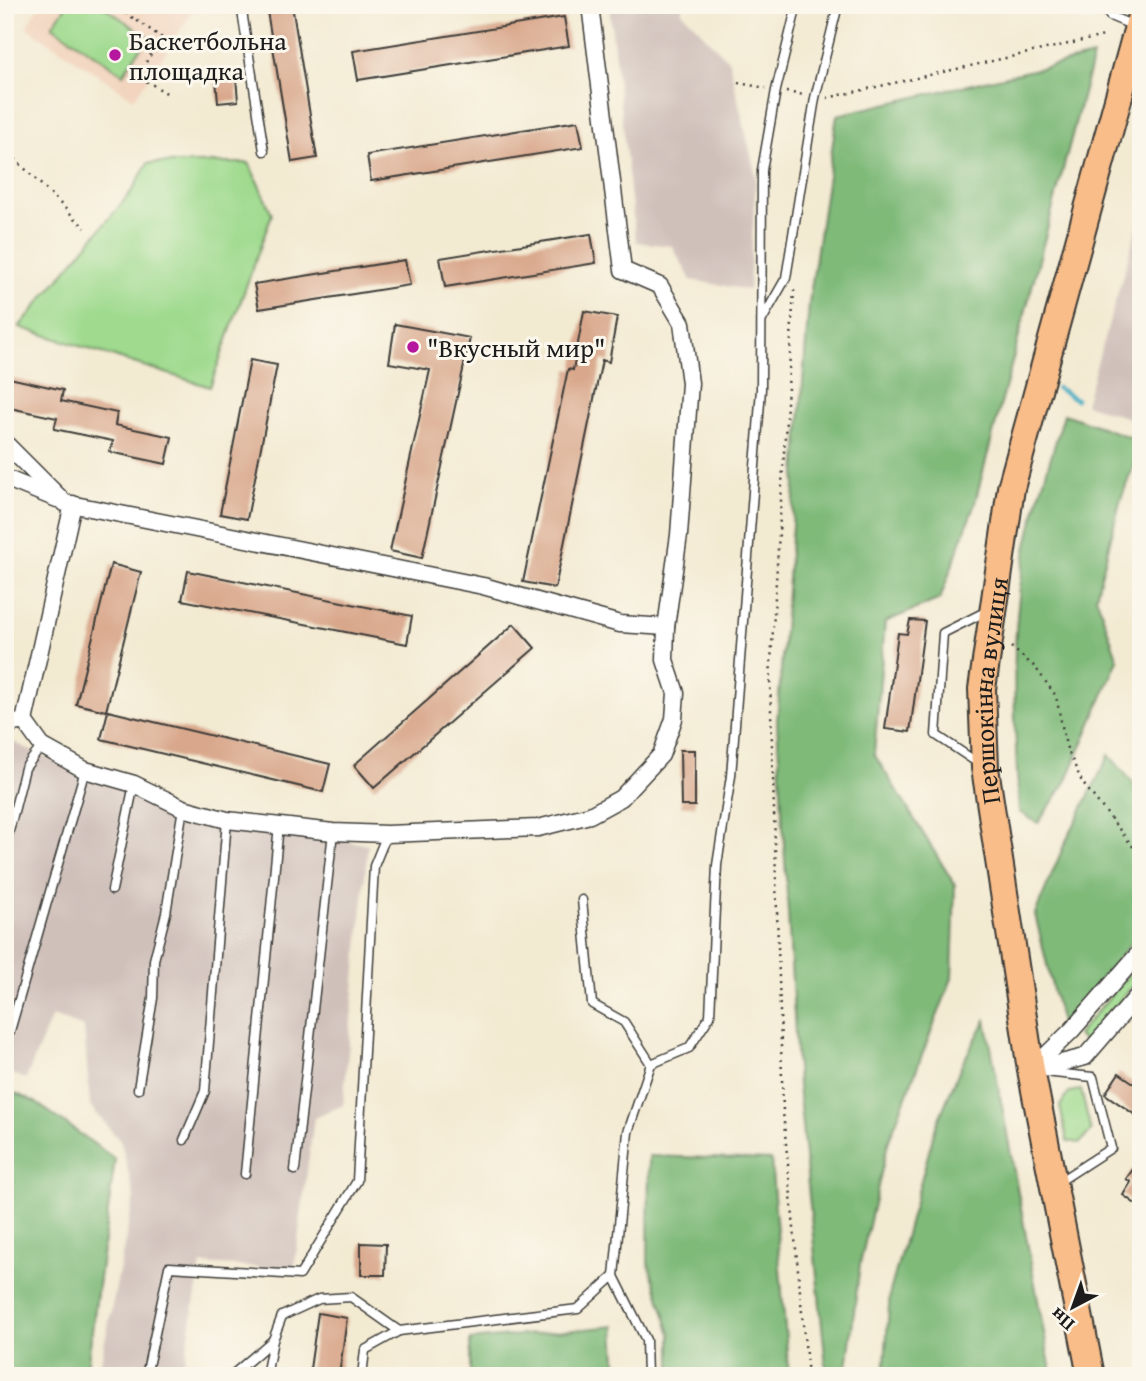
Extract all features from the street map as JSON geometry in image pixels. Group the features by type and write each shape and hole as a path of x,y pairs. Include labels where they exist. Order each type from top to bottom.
{"highway":[{"name":"Першокінна вулиця","path":"1091,1376 1031,1070 985,768 982,689 991,609 1011,488 1139,22"}],"street":[{"path":"69,503 24,721 42,746 85,770 134,784 183,808 227,820 333,832 387,834 538,828 590,815 621,797 661,755 674,719 676,693 665,660 666,626 679,535 690,383 682,323 671,304 660,286 623,270 590,5"},
{"path":"5,443 69,503"},
{"path":"5,478 69,503 483,586 620,624 666,626"},
{"path":"5,725 24,721"},
{"path":"1031,1070 1072,1030 1141,951"},
{"path":"1031,1070 1085,1057 1141,992"}],"lane":[{"path":"241,5 264,151"},
{"path":"647,1376 646,1340 614,1276 628,1132 651,1064 689,1048 710,1016 717,864 731,776 761,389 762,170 776,90 797,5"},
{"path":"761,322 786,278 815,97 838,5"},
{"path":"1102,5 1110,16 1139,22"},
{"path":"985,768 936,735 943,633 991,609"},
{"path":"5,848 24,768 42,746"},
{"path":"10,1031 85,770"},
{"path":"111,890 134,784"},
{"path":"138,1089 153,998 154,960 166,913 183,808"},
{"path":"184,1139 205,1091 227,820"},
{"path":"245,1174 279,825"},
{"path":"295,1170 333,832"},
{"path":"146,1376 169,1267 300,1275 358,1181 374,866 387,834"},
{"path":"582,900 592,1004 624,1022 651,1064"},
{"path":"1031,1070 1093,1077 1111,1148 1055,1185"},
{"path":"362,1376 365,1350 398,1331 578,1309 614,1276"},
{"path":"266,1376 273,1340 282,1316 319,1298 351,1297 398,1331"},
{"path":"231,1376 273,1340"}],"path":[{"path":"114,5 161,37 138,76 168,94"},
{"path":"828,86 825,99 1104,36"},
{"path":"5,149 85,228"},
{"path":"794,283 770,678 783,1112 808,1376"},
{"path":"1011,647 1035,667 1056,695 1066,747 1082,782 1141,857"}],"shaded area":[{"path":"40,5 197,5 134,99 26,27"},
{"path":"609,5 682,5 682,12 729,61 756,177 749,290 691,280 672,246 636,242"},
{"path":"1141,214 1141,422 1085,404"},
{"path":"5,738 65,767 204,824 368,844 343,1105 314,1118 294,1269 201,1264 182,1376 98,1376 134,1197 121,1142 90,1106 84,1027 52,1016 26,1079 5,1071"}],"green space":[{"name":"Баскетбольна площадка","path":"67,5 101,5 148,37 123,74 52,26"},
{"path":"1093,56 974,506 940,599 885,622 874,754 955,885 952,978 888,1143 860,1264 846,1376 827,1376 798,1086 777,722 809,303 837,115"},
{"path":"148,163 249,163 272,214 210,387 19,327 132,191"},
{"path":"1064,414 1141,441 1141,445 1120,502 1096,596 1118,660 1066,782 1038,823 1019,812 1014,669 1016,634 1031,528"},
{"path":"1109,755 1141,792 1141,931 1062,1028 1035,914 1065,843"},
{"path":"1141,960 1141,976 1085,1042 1077,1035"},
{"path":"986,1020 1052,1376 884,1376 890,1292 936,1126 961,1066"},
{"path":"5,1089 35,1102 115,1159 86,1376 5,1376"},
{"path":"1081,1090 1091,1131 1080,1143 1067,1141 1060,1106 1069,1092"},
{"path":"649,1156 771,1160 789,1376 671,1376 671,1334 648,1262"},
{"path":"614,1326 617,1376 470,1376 470,1340"}],"building":[{"path":"266,5 292,5 317,158 292,162"},
{"path":"564,17 569,46 358,80 353,51"},
{"path":"236,77 238,101 218,103 216,79"},
{"path":"578,121 583,147 371,181 367,155"},
{"path":"591,234 596,263 445,287 440,258"},
{"path":"405,260 410,285 259,309 254,284"},
{"path":"584,311 617,317 609,362 602,360 555,588 523,582 568,369 573,370"},
{"path":"395,324 470,338 422,558 390,551 430,370 389,363"},
{"path":"250,360 277,365 247,519 220,514"},
{"path":"5,377 63,390 61,401 117,413 115,425 172,437 166,464 110,452 113,441 54,429 57,418 5,407"},
{"path":"111,564 141,572 106,711 76,704"},
{"path":"188,571 412,616 407,644 182,600"},
{"path":"910,620 925,621 910,732 885,729 898,633 907,634"},
{"path":"514,624 535,648 374,788 354,765"},
{"path":"108,711 330,764 323,792 101,739"},
{"path":"680,750 695,750 695,806 681,806"},
{"path":"1119,1073 1141,1088 1141,1119 1105,1094"},
{"path":"1141,1158 1141,1208 1123,1195 1131,1182 1126,1179"},
{"path":"361,1243 386,1244 385,1275 361,1275"},
{"path":"318,1313 347,1318 339,1376 309,1376"}],"waterway":[{"path":"1057,388 1076,399"}],"place":[{"name":"Баскетбольна площадка","path":"115,55"},
{"name":"\"Вкусный мир\"","path":"413,347"}]}
